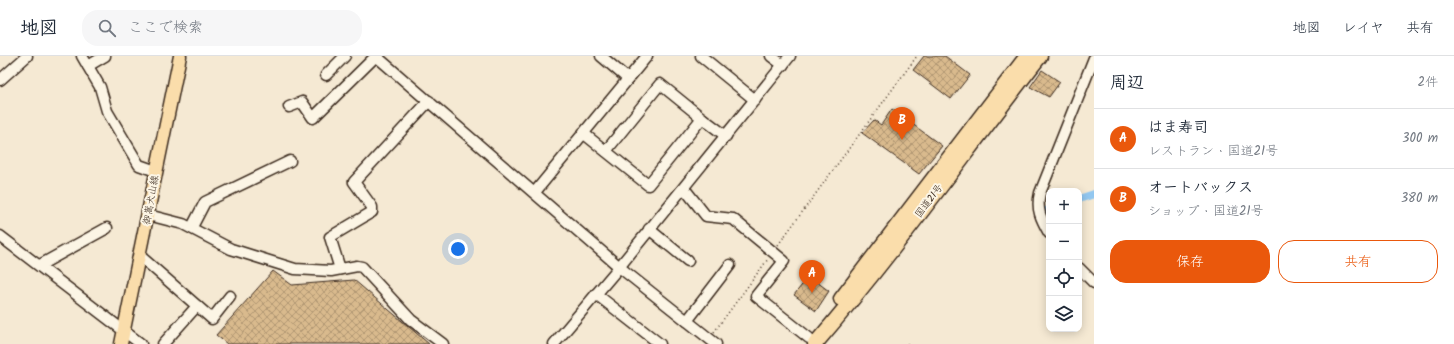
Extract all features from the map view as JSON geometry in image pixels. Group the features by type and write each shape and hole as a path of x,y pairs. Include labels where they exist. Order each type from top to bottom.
{"highway":[{"name":"国道21号","path":"809,342 903,216 1027,56"},
{"name":"国道21号","path":"809,342 852,301 1040,56"}],"main road":[{"name":"御嵩犬山線","path":"121,344 180,56"}],"street":[{"path":"0,80 27,56"},
{"path":"82,56 100,87 107,111 139,165 156,171"},
{"path":"88,66 105,56"},
{"path":"326,75 345,56"},
{"path":"601,56 628,79"},
{"path":"534,192 647,56"},
{"path":"701,56 755,100"},
{"path":"771,56 783,65"},
{"path":"554,344 684,188 790,56"},
{"path":"289,108 302,102 313,118 381,57 429,101 620,266 713,341"},
{"path":"1046,228 1039,215 1037,204 1040,193 1094,58"},
{"path":"606,151 660,84 726,136"},
{"path":"340,269 330,237 372,212 372,207 354,182 429,101"},
{"path":"583,133 648,185 702,118"},
{"path":"192,228 205,202 290,161"},
{"path":"684,188 706,216 734,219 784,260 756,296 809,342"},
{"path":"148,215 192,228 231,249 267,261 309,271 331,271 357,266 362,267 411,320 442,344"},
{"path":"40,265 107,228"},
{"path":"649,229 688,261"},
{"path":"0,236 40,265 141,344"},
{"path":"140,256 212,318 230,296"},
{"path":"687,321 730,265"},
{"path":"1082,271 1094,283"},
{"path":"596,294 660,344"},
{"path":"164,344 197,306"}],"path":[{"path":"713,341 813,195 917,56"}],"building":[{"path":"924,56 945,56 970,75 951,99 913,70"},
{"path":"1042,70 1060,82 1049,97 1030,87"},
{"path":"892,109 942,146 919,174 862,133 874,120 881,125"},
{"path":"273,271 292,285 354,280 429,344 227,344 216,335"},
{"path":"809,276 829,291 816,311 794,295"}],"waterway":[{"path":"1082,198 1094,194"}],"place":[{"name":"オートバックス","path":"902,140"},
{"name":"はま寿司","path":"812,293"}]}
